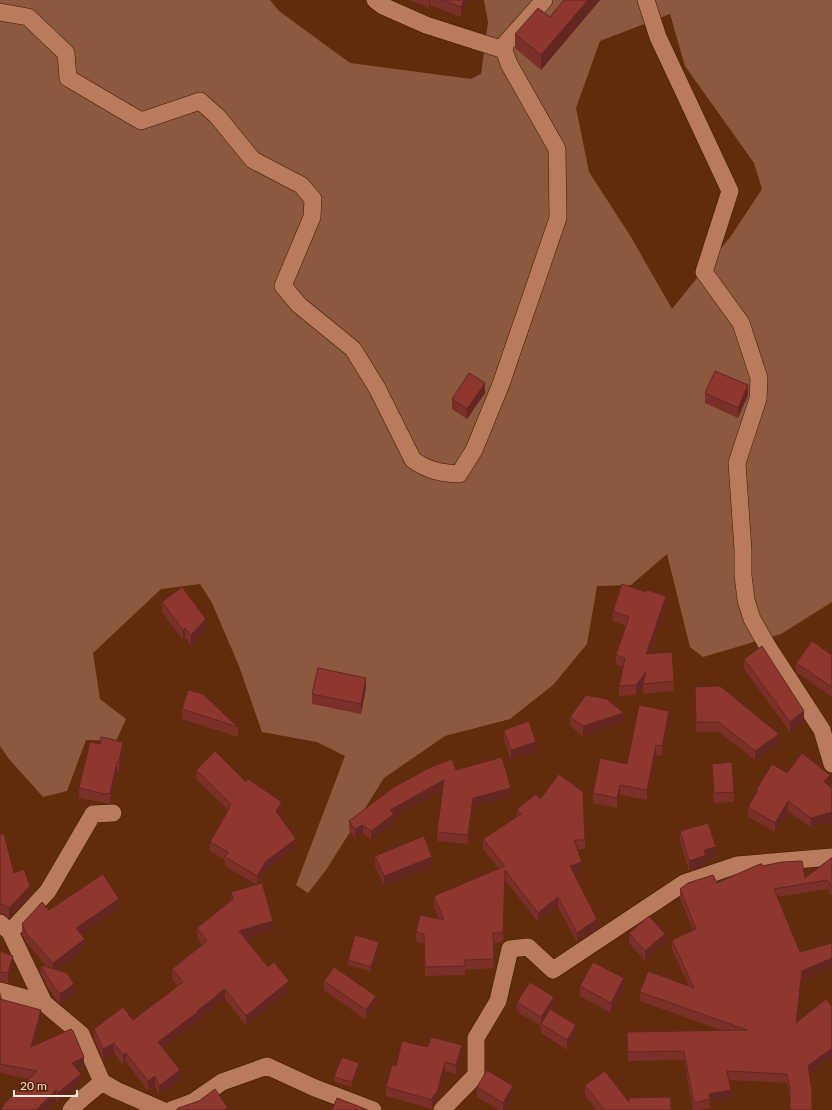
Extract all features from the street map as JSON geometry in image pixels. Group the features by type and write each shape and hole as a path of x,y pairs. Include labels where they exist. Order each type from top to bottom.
{"street":[{"path":"375,0 383,6 426,25 504,50"},
{"path":"0,12 28,17 66,53 68,78 141,121 200,101 217,116 253,160 301,185 313,199 312,218 283,286 300,306 353,349 376,388 413,460 423,467 438,472 459,474 474,450 501,384 558,218 557,149 510,64 504,50 506,43 544,0"},
{"path":"646,0 658,37 730,191 704,272 741,323 759,378 758,399 737,463 743,550 743,575 746,600 752,619 768,647 822,730 832,764"},
{"path":"113,813 93,814 48,891 5,928 44,1003 81,1034 102,1082 116,1090 162,1110"},
{"path":"442,1110 476,1075 476,1038 498,1001 510,949 528,947 552,970 684,883 737,865 832,857"},
{"path":"0,991 44,1003"},
{"path":"171,1110 193,1102 222,1082 267,1066 316,1088 373,1110"},
{"path":"71,1110 102,1082"}],"shaded area":[{"path":"0,0 270,0 279,11 350,63 471,79 481,74 488,22 484,0 832,0 832,602 781,634 703,657 690,647 667,554 631,585 597,586 587,644 553,685 510,719 445,736 384,778 326,870 308,893 296,885 345,756 317,742 262,732 239,666 212,603 200,584 161,589 93,653 100,699 126,719 116,741 86,740 67,791 43,797 9,759 0,746","holes":["670,14 685,66 754,163 762,189 731,236 672,309 631,237 589,172 576,108 600,41"]}],"building":[{"path":"442,0 464,0 461,7"},
{"path":"564,0 588,0 541,55 515,34 538,8 550,17"},
{"path":"715,371 748,385 738,408 705,393"},
{"path":"469,373 485,383 467,409 452,399"},
{"path":"622,584 646,592 647,590 666,596 646,654 672,652 674,681 643,684 646,672 636,685 619,686 625,658 616,655 629,617 613,611"},
{"path":"182,587 206,619 191,635 185,628 183,630 162,602"},
{"path":"812,641 832,655 832,687 796,663"},
{"path":"762,646 804,711 790,722 744,659"},
{"path":"318,668 366,678 361,704 312,694"},
{"path":"720,686 779,734 755,751 719,722 696,722 695,687"},
{"path":"188,690 203,694 238,727 182,709"},
{"path":"586,695 607,699 624,713 583,726 570,717"},
{"path":"639,705 669,711 662,746 656,745 647,790 620,785 617,798 593,793 600,758 627,764"},
{"path":"529,721 536,742 511,750 504,730"},
{"path":"101,737 123,742 110,793 105,794 79,788 90,742 100,744"},
{"path":"215,751 246,782 248,779 282,802 276,811 296,839 266,861 257,876 225,857 228,852 210,842 231,804 196,770"},
{"path":"802,753 830,775 824,782 832,788 832,812 811,818 788,801 775,823 748,807 758,790 756,790 772,764 787,773"},
{"path":"502,757 511,788 473,798 468,835 437,832 444,780 390,810 394,814 371,831 363,825 355,829 349,821 394,787 431,767 452,759 456,770"},
{"path":"732,762 734,792 714,793 712,764"},
{"path":"559,774 583,792 585,840 574,840 582,862 570,866 597,919 577,933 558,897 538,913 505,870 503,933 493,933 494,959 465,960 465,966 425,967 424,934 416,932 420,915 444,920 434,896 505,866 483,839 521,814 517,809 536,794 540,799"},
{"path":"708,823 716,847 704,850 706,855 689,861 680,831"},
{"path":"4,834 14,873 24,869 30,886 9,908 0,904 0,835"},
{"path":"424,836 432,857 384,876 375,856"},
{"path":"831,858 832,887 827,880 774,889 800,952 832,943 832,958 802,971 796,1023 826,999 832,1007 832,1048 808,1066 812,1091 812,1110 790,1110 790,1089 787,1074 727,1071 731,1090 709,1094 710,1099 694,1103 684,1051 628,1052 627,1032 747,1030 640,992 648,971 694,988 672,940 696,929 680,889 688,883 713,875 717,883 760,864 762,864 762,866 782,862 802,861 805,878"},
{"path":"103,874 119,899 76,928 85,939 53,963 26,933 22,924 42,902 49,910"},
{"path":"262,883 273,921 239,931 268,967 274,962 289,981 246,1016 225,989 197,1011 198,1012 158,1042 180,1070 159,1086 155,1076 148,1081 126,1053 123,1055 114,1043 103,1049 94,1029 123,1007 133,1020 183,982 172,969 207,941 197,928 233,899 231,892"},
{"path":"649,916 665,934 645,951 629,933"},
{"path":"355,935 379,942 371,967 348,960"},
{"path":"0,951 13,956 8,973 0,972"},
{"path":"593,962 624,978 611,1003 580,986"},
{"path":"41,965 67,973 74,984 60,994 46,975"},
{"path":"334,967 376,996 366,1010 324,981"},
{"path":"530,982 554,997 541,1017 517,1002"},
{"path":"0,999 41,1010 31,1047 71,1029 84,1057 72,1063 81,1074 58,1093 56,1090 36,1110 0,1110 37,1071 0,1064"},
{"path":"550,1009 576,1025 567,1040 541,1024"},
{"path":"431,1037 462,1045 456,1065 445,1062 437,1092 432,1100 386,1087 392,1065 396,1066 402,1041 428,1047"},
{"path":"342,1057 359,1063 352,1082 334,1077"},
{"path":"487,1070 513,1086 503,1103 477,1087"},
{"path":"605,1071 629,1102 629,1098 671,1097 671,1110 604,1110 585,1085"},
{"path":"215,1089 228,1108 225,1110 176,1110 199,1101"},
{"path":"337,1098 368,1110 332,1110"}]}
